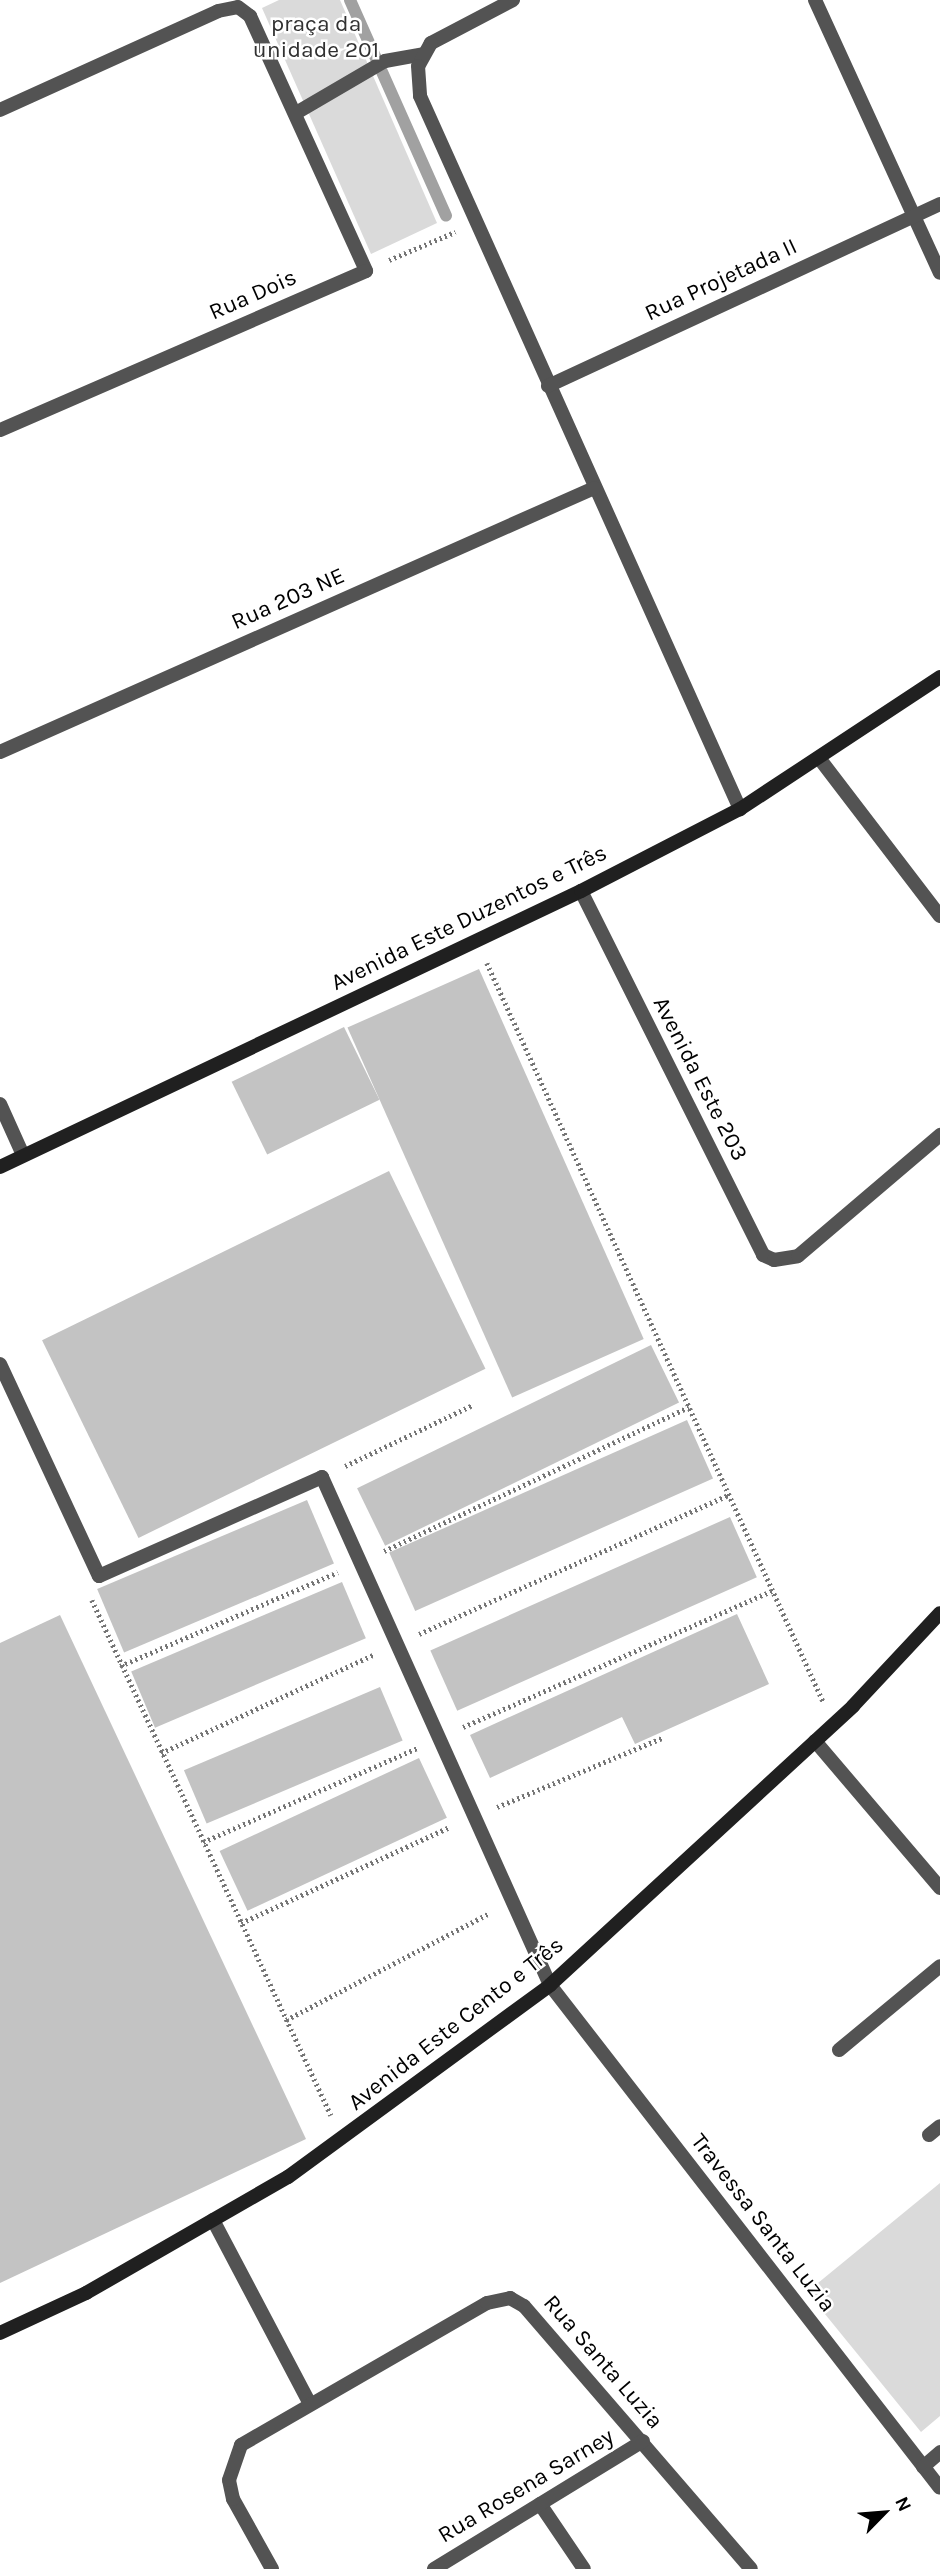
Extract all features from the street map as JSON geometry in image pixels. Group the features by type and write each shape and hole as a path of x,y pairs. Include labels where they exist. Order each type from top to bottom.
{"main road":[{"name":"Avenida Este Duzentos e Três","path":"0,1167 581,891 740,809 940,677"},
{"name":"Avenida Este Cento e Três","path":"0,2333 86,2293 213,2220 343,2139 550,1985 833,1724 940,1613"}],"street":[{"path":"513,0 440,34 420,60 427,116 740,809"},
{"path":"815,0 940,273"},
{"path":"0,110 218,10 238,7 250,16 366,271"},
{"path":"296,113 385,61 420,60"},
{"name":"Rua Projetada II","path":"548,386 940,204"},
{"name":"Rua Dois","path":"0,430 366,271"},
{"name":"Rua 203 NE","path":"0,752 594,488"},
{"path":"818,758 940,916"},
{"name":"Avenida Este 203","path":"581,891 763,1255 774,1260 797,1256 940,1135"},
{"path":"0,1104 23,1155"},
{"path":"0,1364 99,1576 322,1477"},
{"name":"Travessa Santa Luzia","path":"322,1477 550,1985 940,2487"},
{"path":"815,1741 940,1888"},
{"path":"839,2050 940,1966"},
{"path":"213,2220 310,2404 240,2445 229,2480 233,2499 272,2569"},
{"name":"Rua Santa Luzia","path":"310,2404 487,2303 510,2298 524,2306 751,2569"},
{"name":"Rua Rosena Sarney","path":"436,2568 643,2441"},
{"path":"923,2467 940,2452"},
{"path":"540,2504 584,2569"}],"path":[{"path":"366,271 475,223"},
{"path":"477,940 833,1724"},
{"path":"322,1477 473,1405"},
{"path":"120,1666 360,1562 689,1407"},
{"path":"160,1753 729,1495"},
{"path":"99,1576 92,1605 343,2139"},
{"path":"203,1842 773,1590"},
{"path":"241,1923 474,1816 664,1737"},
{"path":"286,2020 512,1901"}],"green space":[{"name":"praça da unidade 201","path":"279,0 340,0 437,223 371,254 262,8"},
{"path":"940,2183 940,2416 921,2432 807,2292"}],"building":[{"path":"479,969 644,1339 512,1398 347,1028"},
{"path":"344,1027 380,1100 267,1155 232,1082"},
{"path":"389,1171 485,1369 139,1538 42,1340"},
{"path":"651,1345 679,1403 385,1546 357,1488"},
{"path":"687,1420 713,1478 415,1611 389,1553"},
{"path":"307,1500 334,1564 124,1653 97,1589"},
{"path":"730,1517 757,1577 457,1711 430,1650"},
{"path":"342,1582 366,1638 155,1728 131,1671"},
{"path":"737,1614 769,1684 635,1744 622,1717 490,1778 470,1735"},
{"path":"60,1615 306,2139 0,2283 0,1643"},
{"path":"380,1687 403,1740 207,1824 184,1770"},
{"path":"419,1758 447,1818 248,1911 220,1851"}],"waterway":[{"path":"350,0 446,216"}]}
